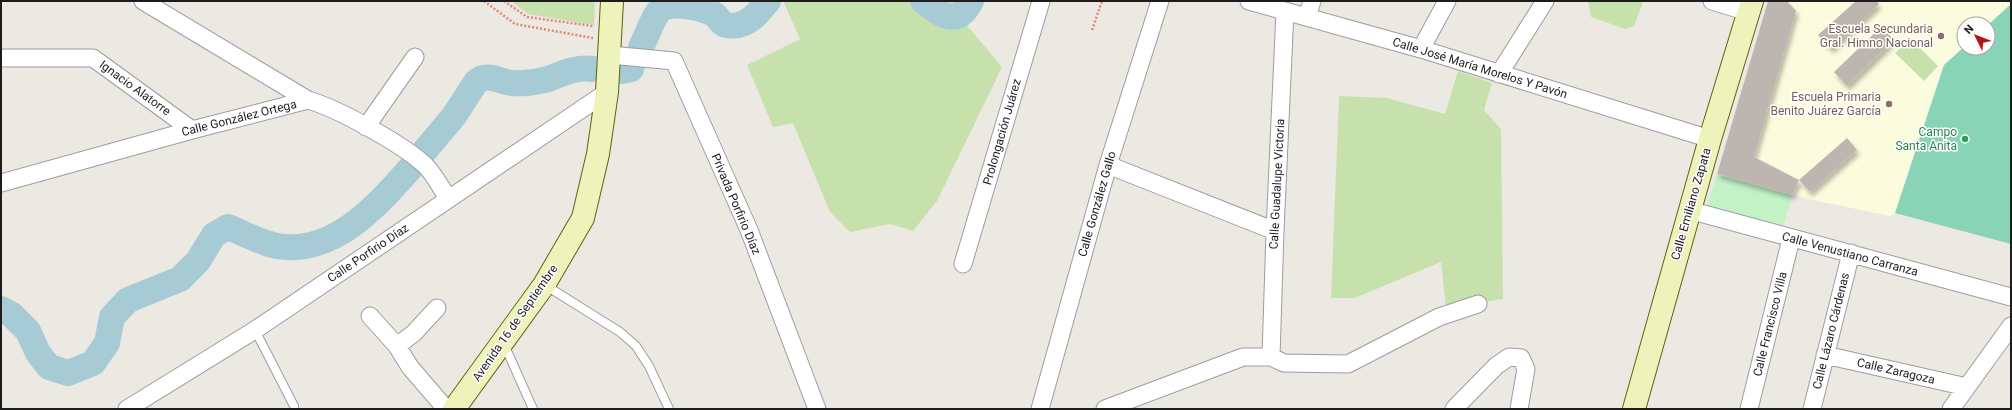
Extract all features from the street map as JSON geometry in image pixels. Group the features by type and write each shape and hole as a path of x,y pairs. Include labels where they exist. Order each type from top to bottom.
{"main road":[{"name":"Avenida 16 de Septiembre","path":"454,409 544,285 583,218 598,154 607,92 612,1"},
{"name":"Calle Emiliano Zapata","path":"1634,409 1689,210 1750,6"}],"street":[{"path":"143,1 308,100"},
{"name":"Prolongación Juárez","path":"963,264 1041,1"},
{"name":"Calle González Gallo","path":"1040,409 1108,165 1160,1"},
{"name":"Calle José María Morelos Y Pavón","path":"1250,1 1285,11 1309,9 1421,49 1710,139"},
{"path":"1421,49 1447,1"},
{"path":"1499,74 1545,1"},
{"path":"1712,1 1750,6"},
{"name":"Calle Guadalupe Victoria","path":"1271,357 1285,11"},
{"name":"Privada Porfirio Díaz","path":"610,41 674,61 749,230 817,409"},
{"path":"366,127 415,57"},
{"name":"Ignacio Alatorre","path":"1,58 93,58 192,130"},
{"name":"Calle Porfirio Díaz","path":"127,409 255,330 448,198 607,92"},
{"name":"Calle González Ortega","path":"1,183 192,130 308,100 319,103 366,127 426,166 448,198"},
{"path":"1108,165 1275,230"},
{"name":"Calle Venustiano Carranza","path":"1689,210 1791,239 1851,253 2011,297"},
{"name":"Calle Francisco Villa","path":"1749,409 1791,239"},
{"name":"Calle Lázaro Cárdenas","path":"1812,409 1851,253"},
{"path":"1105,409 1243,358 1271,357 1284,363 1348,364 1439,317 1478,304"},
{"path":"397,346 414,333 437,308"},
{"path":"370,316 397,346 410,367 446,409"},
{"path":"1951,409 2011,326"},
{"name":"Calle Zaragoza","path":"1826,355 1967,387"},
{"path":"1454,409 1496,366 1509,357 1521,358 1526,369 1519,409"}],"lane":[{"path":"544,285 620,332 636,346 649,366 669,409"},
{"path":"255,330 294,406"},
{"path":"503,342 533,409"}],"path":[{"path":"484,1 515,24 610,41"},
{"path":"504,1 527,17 610,41"},
{"path":"1092,30 1102,1"}],"shaded area":[{"path":"1768,1 2011,1 2011,4 1996,18 1996,16 1956,16 1956,54 1944,65 1895,213 1890,216 1808,199 1717,174"}],"green space":[{"path":"511,1 595,1 594,25 528,14"},
{"path":"783,1 976,1 965,23 1002,67 937,201 913,231 890,224 850,232 830,212 793,123 773,127 747,65 800,39"},
{"path":"1588,1 1643,2 1634,26 1625,29 1591,17"},
{"name":"Campo Santa Anita","path":"2011,4 2011,244 1895,213 1944,65 1956,54 1956,56 1996,56 1996,18"},
{"path":"1910,38 1938,66 1924,81 1895,53"},
{"path":"1458,71 1492,83 1484,110 1501,129 1503,299 1446,308 1441,262 1355,298 1331,298 1339,96 1387,98 1445,114"},
{"path":"1717,174 1792,195 1783,228 1707,206"}],"building":[{"path":"1768,1 1787,1 1796,11 1754,157 1799,180 1792,195 1717,174"},
{"path":"1856,1 1876,1 1879,4 1831,49 1818,35"},
{"path":"1881,27 1894,40 1847,86 1834,72"},
{"path":"1847,138 1857,150 1810,192 1799,180"}],"waterway":[{"path":"641,47 658,12 663,8 669,6 685,6 702,9 715,15 724,24 733,26 745,23 756,15 768,1"},
{"path":"923,1 936,11 954,17 966,9 971,1"},
{"path":"621,71 631,69 634,58"},
{"path":"422,154 454,116 476,82 480,79 494,78 512,83 525,83 548,79 575,70 593,69"},
{"path":"1,309 12,315 28,331 38,353 49,367 68,373 93,363 107,343 112,317 128,300 180,279 198,261 214,235 228,227 271,245 298,247 319,243 355,223 372,209 415,163"}],"place":[{"name":"Escuela Secundaria Gral. Himno Nacional","path":"1941,36"},
{"name":"Escuela Primaria Benito Juárez García","path":"1889,104"},
{"name":"Campo Santa Anita","path":"1965,139"}]}
